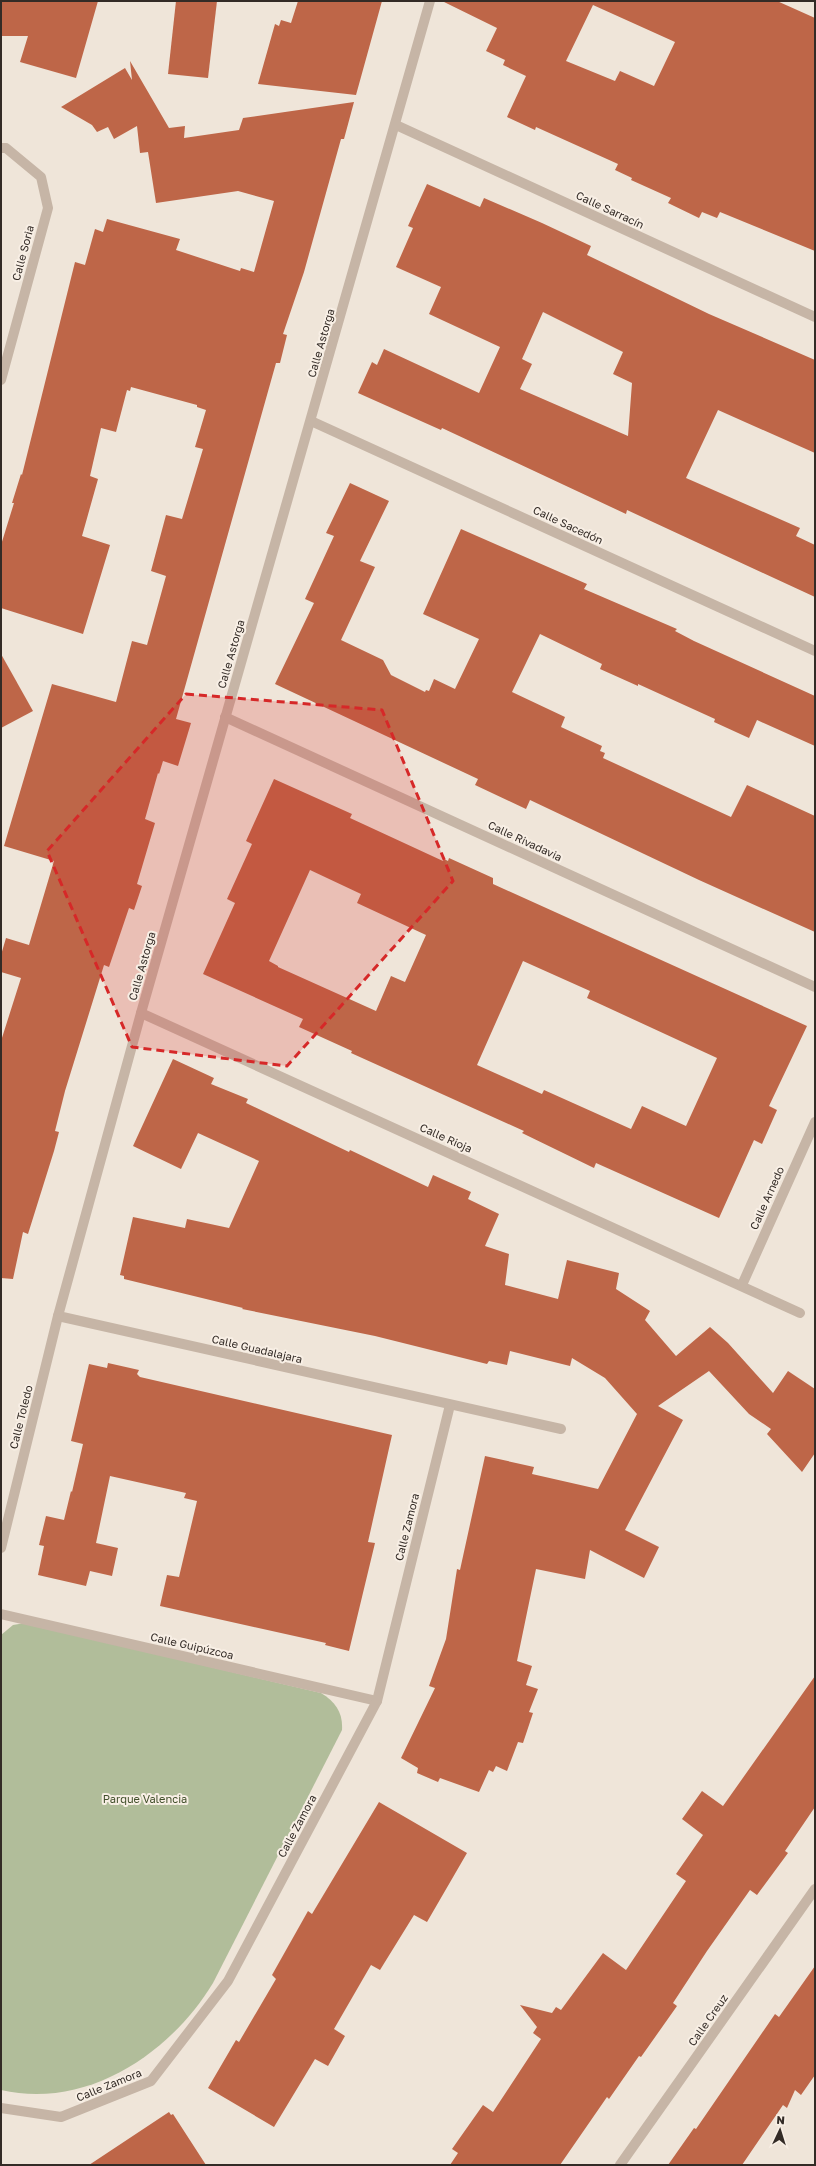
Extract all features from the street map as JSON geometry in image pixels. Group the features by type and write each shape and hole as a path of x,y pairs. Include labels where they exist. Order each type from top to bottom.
{"street":[{"name":"Calle Astorga","path":"58,1316 141,1013 430,1"},
{"name":"Calle Sarracín","path":"396,124 815,317"},
{"name":"Calle Soria","path":"1,380 48,208 42,177 4,148"},
{"name":"Calle Sacedón","path":"311,421 815,651"},
{"name":"Calle Rivadavia","path":"225,717 815,987"},
{"name":"Calle Rioja","path":"141,1013 742,1285 800,1313"},
{"name":"Calle Arnedo","path":"742,1285 815,1122"},
{"name":"Calle Guadalajara","path":"58,1316 561,1429"},
{"name":"Calle Toledo","path":"1,1548 58,1316"},
{"name":"Calle Zamora","path":"1,2108 61,2117 151,2081 228,1981 377,1701 450,1405"},
{"name":"Calle Guipúzcoa","path":"1,1614 377,1701"},
{"name":"Calle Creuz","path":"620,2165 815,1889"}],"highlighted area":[{"path":"186,694 382,710 453,881 287,1066 132,1047 47,851"}],"green space":[{"name":"Parque Valencia","path":"25,1623 321,1693 331,1700 338,1708 342,1724 342,1730 213,1983 195,2009 174,2032 149,2053 123,2071 94,2084 64,2092 33,2094 1,2090 1,1635 13,1625"}],"building":[{"path":"1,1 98,1 76,78 20,62 28,36 1,36"},
{"path":"176,1 217,1 208,78 168,74"},
{"path":"298,1 382,1 356,95 258,84 275,24 279,26 281,20 291,23"},
{"path":"442,1 777,1 815,18 815,251 720,212 717,218 702,212 699,218 668,203 671,198 631,180 632,178 615,170 618,164 536,127 535,130 507,117 526,76 503,65 505,60 486,51 497,28","holes":["593,5 675,42 654,86 620,71 615,81 566,61"]},
{"path":"130,61 169,128 185,126 184,138 239,130 243,118 354,102 344,139 341,139 304,272 283,334 287,335 280,363 276,363 176,719 191,723 178,766 163,761 159,774 158,773 145,819 155,823 137,884 142,886 134,910 129,908 109,967 104,965 65,1091 55,1131 59,1132 54,1151 28,1234 23,1232 13,1279 1,1278 1,1041 21,978 1,972 1,955 6,938 29,945 54,861 4,846 52,684 116,702 132,641 147,645 166,576 151,571 166,515 182,519 203,449 195,447 206,410 197,407 197,405 131,387 130,391 127,390 116,432 101,428 90,476 98,479 82,536 110,545 83,634 1,608 1,545 14,503 12,503 21,474 22,475 75,262 85,265 95,229 103,232 107,219 180,239 176,250 240,271 241,268 254,272 274,201 238,191 156,203 148,152 140,153 137,126 114,139 108,127 97,132 92,125 61,107 125,68 132,80"},
{"path":"427,184 480,207 484,198 591,246 587,255 709,314 815,360 815,453 718,410 686,478 800,528 796,536 815,545 815,597 627,510 626,514 442,428 441,430 358,393 372,362 377,365 384,349 479,393 500,347 429,314 441,287 396,267 413,228 408,226","holes":["543,312 623,352 613,374 632,383 628,436 520,389 532,364 522,359"]},
{"path":"350,483 389,501 360,561 375,567 341,640 383,660 391,675 425,692 426,690 429,691 434,679 455,689 479,639 423,614 461,529 587,584 584,589 677,629 675,631 694,641 815,696 815,746 757,720 749,738 714,722 715,719 638,684 638,686 600,669 602,664 540,634 512,692 565,717 561,727 602,746 600,751 605,753 603,758 731,817 747,785 815,816 815,932 699,880 530,800 526,809 475,785 478,779 275,684 314,603 305,599 334,536 326,533"},
{"path":"1,654 33,711 1,728"},
{"path":"274,779 352,814 350,818 443,861 444,859 448,861 449,858 493,878 493,884 807,1026 769,1106 777,1110 762,1144 754,1140 719,1218 596,1163 594,1168 522,1133 524,1131 351,1053 352,1051 299,1027 303,1019 203,974 235,903 227,899 252,844 246,841","holes":["310,870 361,894 357,903 426,935 405,982 391,976 376,1011 278,967 269,961","523,961 590,991 587,998 717,1058 686,1126 642,1106 631,1129 544,1090 542,1094 477,1065"]},
{"path":"173,1059 214,1078 211,1084 248,1099 246,1103 349,1152 350,1150 428,1187 433,1175 471,1192 468,1199 499,1214 485,1246 509,1254 505,1285 558,1299 567,1260 619,1273 616,1289 650,1311 645,1320 676,1356 710,1327 728,1343 773,1393 788,1371 815,1389 815,1453 802,1472 767,1434 771,1429 749,1414 709,1371 658,1406 683,1420 625,1530 659,1547 644,1578 590,1550 585,1579 536,1569 517,1661 532,1666 526,1685 538,1689 529,1712 533,1713 523,1743 518,1742 507,1771 496,1766 493,1772 489,1770 479,1792 440,1778 438,1782 417,1773 418,1768 401,1758 435,1688 429,1686 446,1639 457,1569 460,1570 485,1456 534,1467 532,1474 598,1489 637,1414 605,1378 572,1358 570,1366 510,1351 507,1365 489,1361 487,1364 375,1336 242,1309 243,1308 124,1279 124,1276 120,1275 133,1217 185,1228 187,1219 229,1228 259,1161 198,1133 181,1169 133,1146"},
{"path":"108,1363 139,1370 137,1374 140,1377 392,1435 368,1542 375,1543 349,1651 325,1645 326,1643 160,1606 167,1575 179,1577 197,1501 184,1498 186,1493 110,1476 96,1543 118,1548 112,1576 90,1571 86,1586 38,1575 44,1546 39,1545 46,1516 64,1520 71,1491 72,1492 83,1444 71,1441 89,1364 107,1368"},
{"path":"815,1676 815,1807 785,1851 788,1853 757,1895 750,1890 707,1951 673,2003 677,2006 641,2057 639,2056 609,2099 607,2097 560,2165 450,2165 458,2153 452,2149 483,2105 493,2112 541,2039 533,2033 537,2027 520,2005 552,2013 556,2007 561,2010 603,1953 626,1970 686,1881 676,1874 703,1835 682,1819 702,1791 723,1806"},
{"path":"379,1802 467,1853 427,1922 414,1915 380,1970 371,1965 334,2029 345,2036 328,2066 315,2059 274,2127 208,2088 236,2040 239,2042 276,1979 272,1975 308,1911 312,1914"},
{"path":"815,1966 815,2075 801,2095 795,2090 787,2108 783,2105 742,2165 668,2165 694,2128 696,2129 775,2014 779,2017"},
{"path":"169,2112 171,2115 173,2114 206,2165 89,2165"}]}
